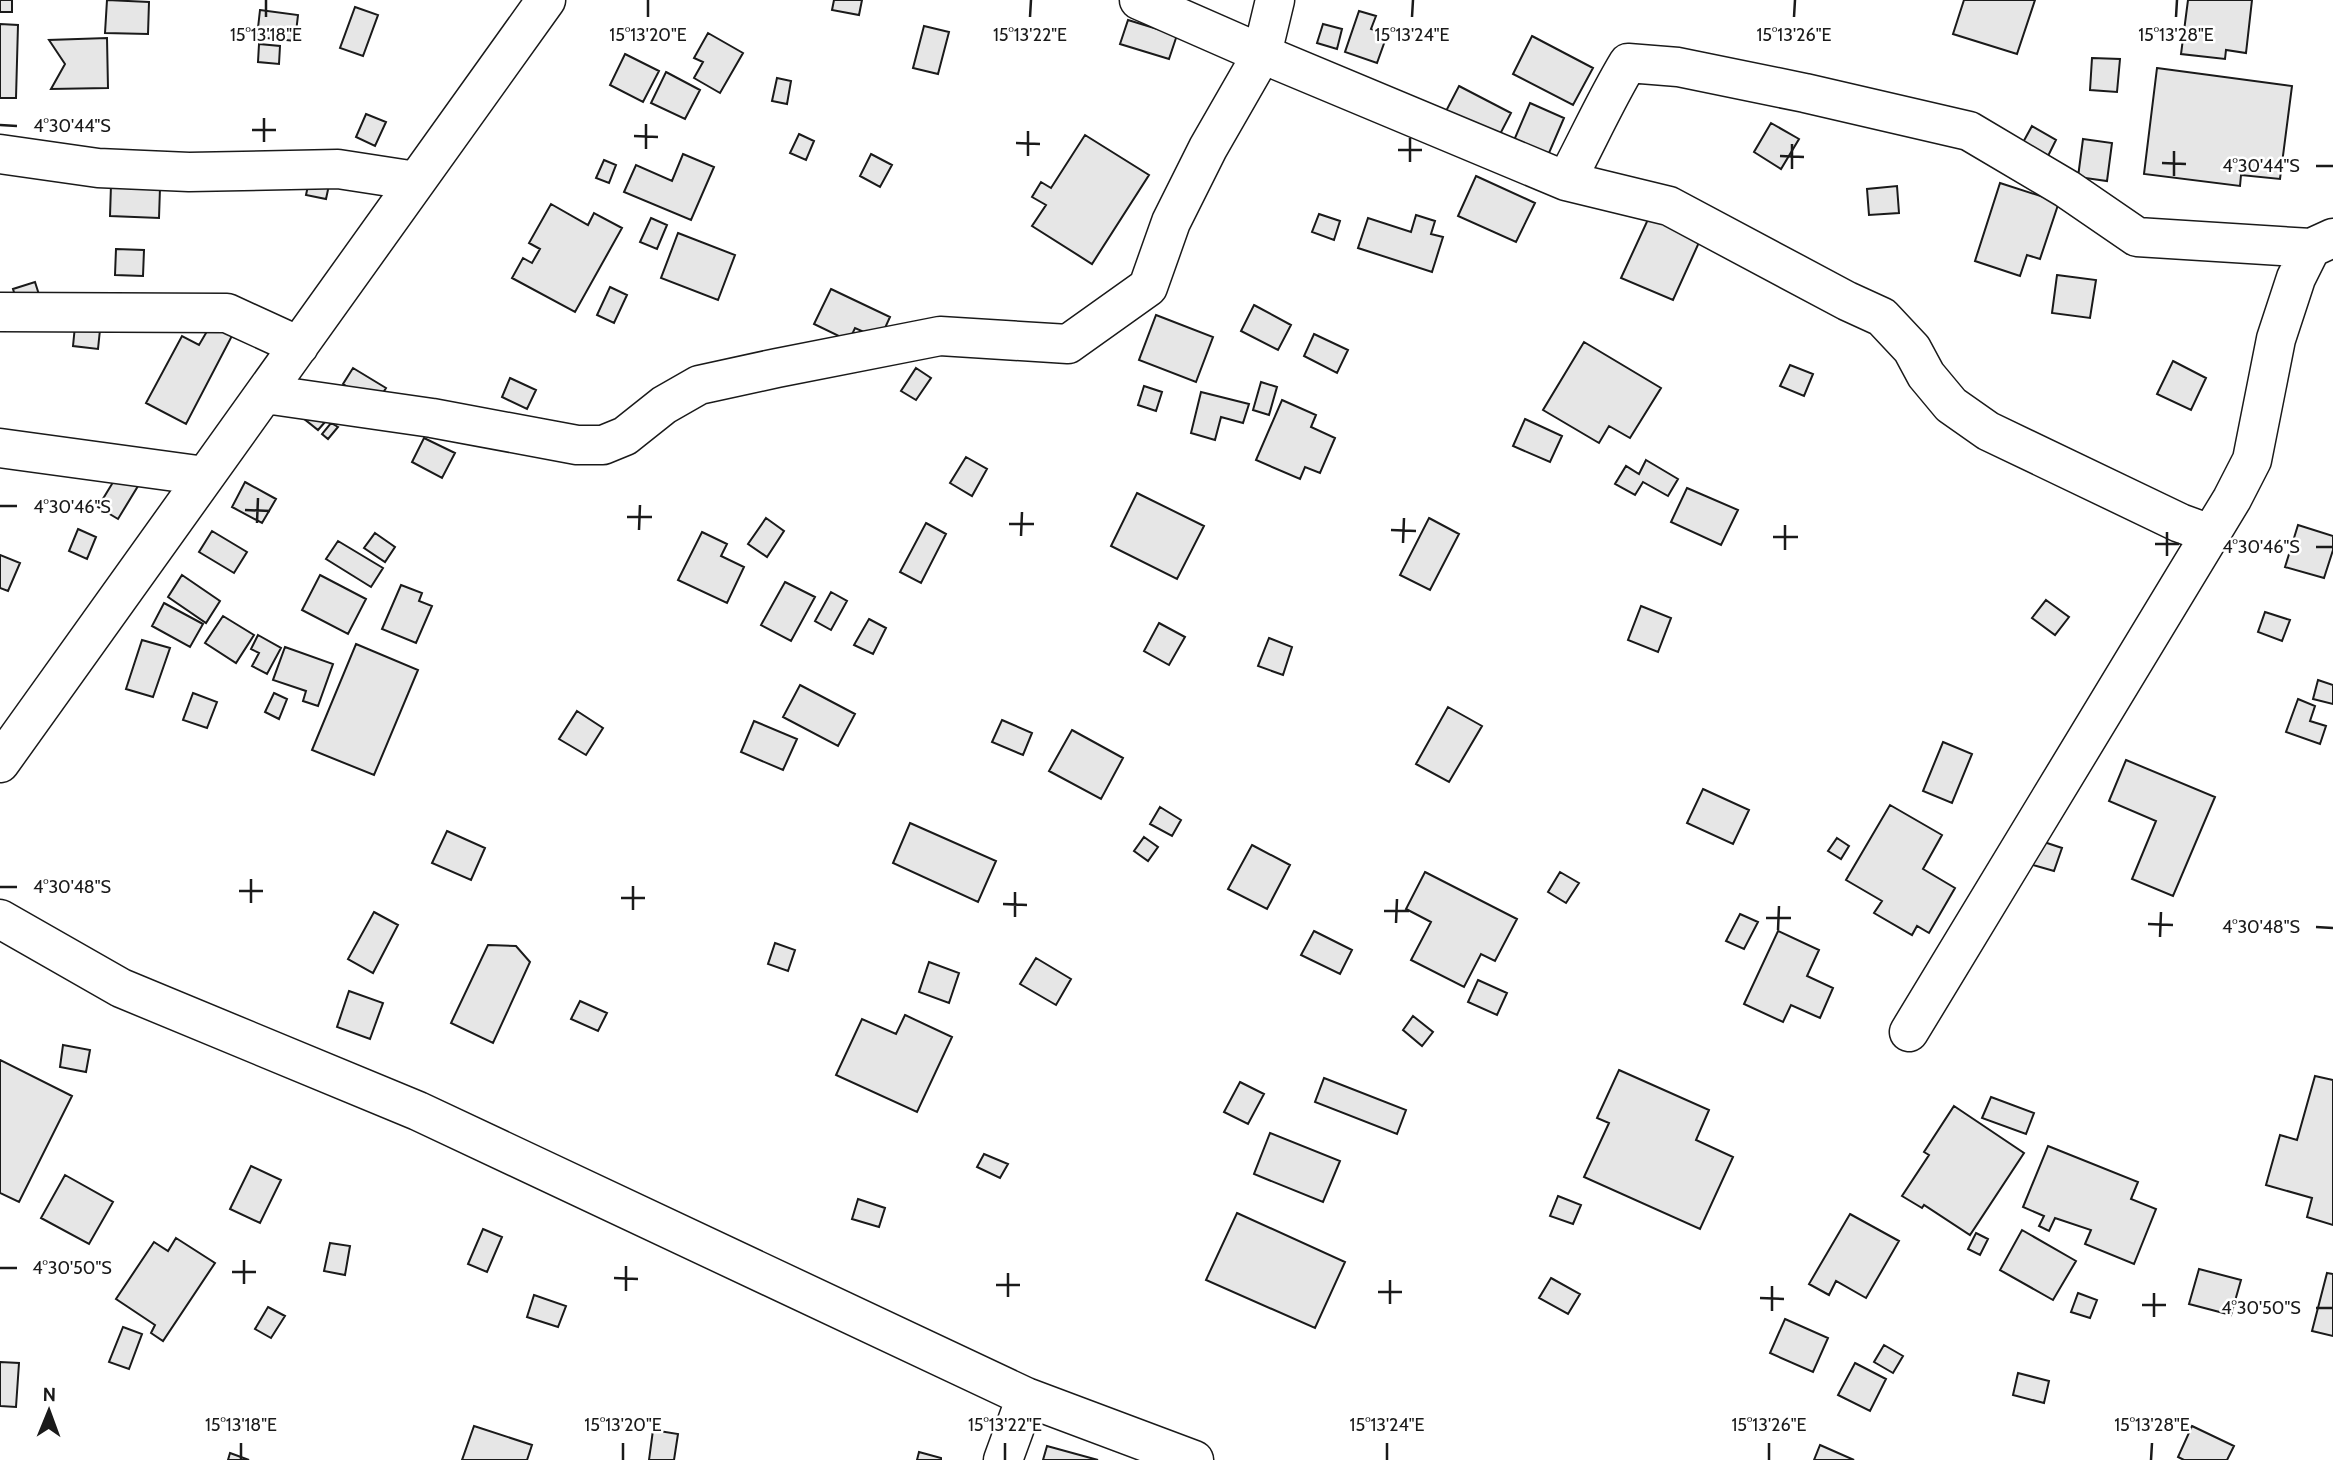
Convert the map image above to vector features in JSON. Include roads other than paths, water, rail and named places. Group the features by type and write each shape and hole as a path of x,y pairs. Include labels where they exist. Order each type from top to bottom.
{"street":[{"path":"0,763 545,0"},
{"path":"1139,0 1566,181 1670,206 1882,317 1912,349 1926,375 1951,405 1988,431 2180,523 2210,534"},
{"path":"265,394 432,418 577,445 603,445 625,436 664,405 699,385 777,368 940,336 1068,344 1148,287 1171,222 1208,148 1262,54 1275,0"},
{"path":"1566,181 1612,88 1628,62 1678,67 1969,131 2067,189 2137,237 2322,243"},
{"path":"0,154 98,168 189,172 338,169 416,181"},
{"path":"1909,1032 2252,460 2276,339 2296,278 2322,243"},
{"path":"0,312 228,313 299,346"},
{"path":"0,448 205,476"},
{"path":"0,919 121,988 418,1111 1026,1396 1194,1460"},
{"path":"1003,1460 1026,1396"}]}
